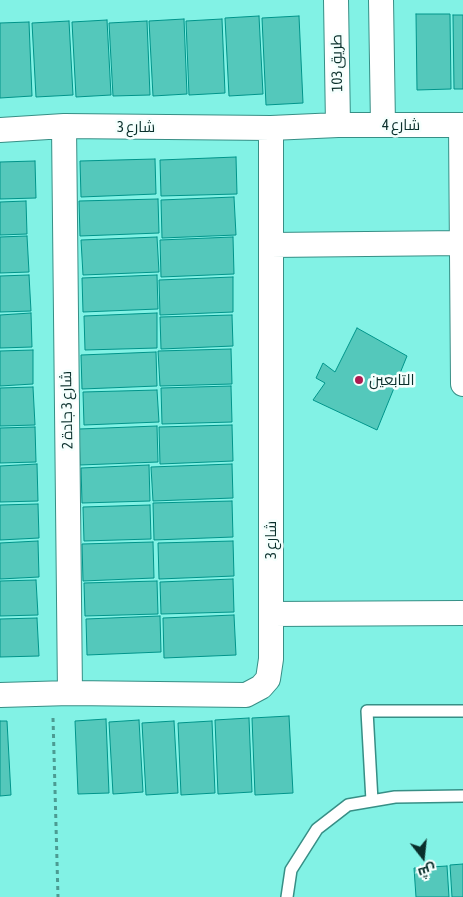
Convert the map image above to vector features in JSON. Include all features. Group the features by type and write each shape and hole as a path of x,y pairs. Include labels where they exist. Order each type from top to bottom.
{"street":[{"name":"طريق 103","path":"336,0 338,125"},
{"path":"381,0 383,124"},
{"name":"شارع 4","path":"338,125 462,125"},
{"name":"شارع 3","path":"0,130 64,126 271,128 338,125"},
{"path":"462,125 463,384"},
{"name":"شارع 3 جادة 2","path":"62,694 64,126"},
{"name":"شارع 3","path":"0,695 246,695 261,688 268,679 271,659 271,128"},
{"path":"271,245 462,243"},
{"path":"271,614 463,613"}],"lane":[{"path":"372,801 367,711 463,711"},
{"path":"287,897 291,870 317,829 348,805 395,797 463,796"}],"path":[{"path":"58,897 62,694"}],"building":[{"path":"416,14 450,14 451,89 417,90"},
{"path":"453,15 463,15 463,89 454,89"},
{"path":"259,16 263,94 229,96 225,18"},
{"path":"299,16 303,103 266,105 262,18"},
{"path":"184,19 187,94 153,96 149,21"},
{"path":"222,19 225,93 189,95 186,21"},
{"path":"107,20 111,95 76,97 72,22"},
{"path":"69,21 73,95 36,97 32,23"},
{"path":"147,21 150,95 113,96 109,23"},
{"path":"29,22 32,96 0,98 0,23"},
{"path":"236,157 237,194 161,196 160,160"},
{"path":"155,159 156,194 81,197 80,161"},
{"path":"35,161 36,198 0,199 0,162"},
{"path":"234,197 236,235 162,238 161,200"},
{"path":"158,199 159,233 80,236 79,201"},
{"path":"26,201 27,234 0,235 0,202"},
{"path":"27,236 29,272 0,273 0,237"},
{"path":"157,237 159,272 83,275 81,240"},
{"path":"233,237 234,274 161,277 160,240"},
{"path":"29,275 31,311 0,312 0,276"},
{"path":"157,275 158,309 83,312 82,278"},
{"path":"233,277 233,312 160,315 159,280"},
{"path":"31,313 32,347 0,348 0,315"},
{"path":"157,313 157,348 85,350 84,316"},
{"path":"232,315 233,346 161,349 160,317"},
{"name":"التابعين","path":"357,328 407,356 377,430 313,400 325,383 316,378 323,363 335,372"},
{"path":"231,349 232,384 160,386 158,351"},
{"path":"33,350 33,384 0,386 0,351"},
{"path":"156,352 157,386 82,389 81,355"},
{"path":"231,386 232,422 162,424 161,388"},
{"path":"33,387 35,425 0,426 0,388"},
{"path":"157,390 159,422 84,425 83,392"},
{"path":"232,425 233,461 160,464 159,427"},
{"path":"157,426 158,462 80,465 79,429"},
{"path":"35,427 36,462 0,463 0,428"},
{"path":"37,464 38,501 0,502 0,466"},
{"path":"232,464 233,498 153,501 151,467"},
{"path":"149,465 150,501 82,503 81,468"},
{"path":"232,501 233,537 154,540 153,503"},
{"path":"38,504 39,538 0,540 0,505"},
{"path":"150,505 151,539 84,541 83,507"},
{"path":"38,541 39,577 0,579 0,543"},
{"path":"233,541 234,576 159,579 158,543"},
{"path":"153,542 154,578 83,581 82,544"},
{"path":"233,579 234,612 161,614 160,582"},
{"path":"36,580 38,615 0,616 0,581"},
{"path":"157,581 158,614 85,616 84,583"},
{"path":"234,615 236,655 164,658 163,618"},
{"path":"160,616 161,652 87,655 86,619"},
{"path":"37,618 39,656 0,657 0,619"},
{"path":"289,716 293,793 255,795 252,718"},
{"path":"249,718 252,792 218,794 215,720"},
{"path":"106,719 109,793 78,794 75,721"},
{"path":"139,720 143,792 113,794 109,722"},
{"path":"0,721 7,721 11,795 0,796"},
{"path":"174,721 178,793 146,795 142,723"},
{"path":"212,721 215,793 181,795 178,723"},
{"path":"463,864 463,897 452,897 450,865"},
{"path":"447,866 449,897 416,897 414,868"}],"place":[{"name":"التابعين","path":"359,380"}]}
